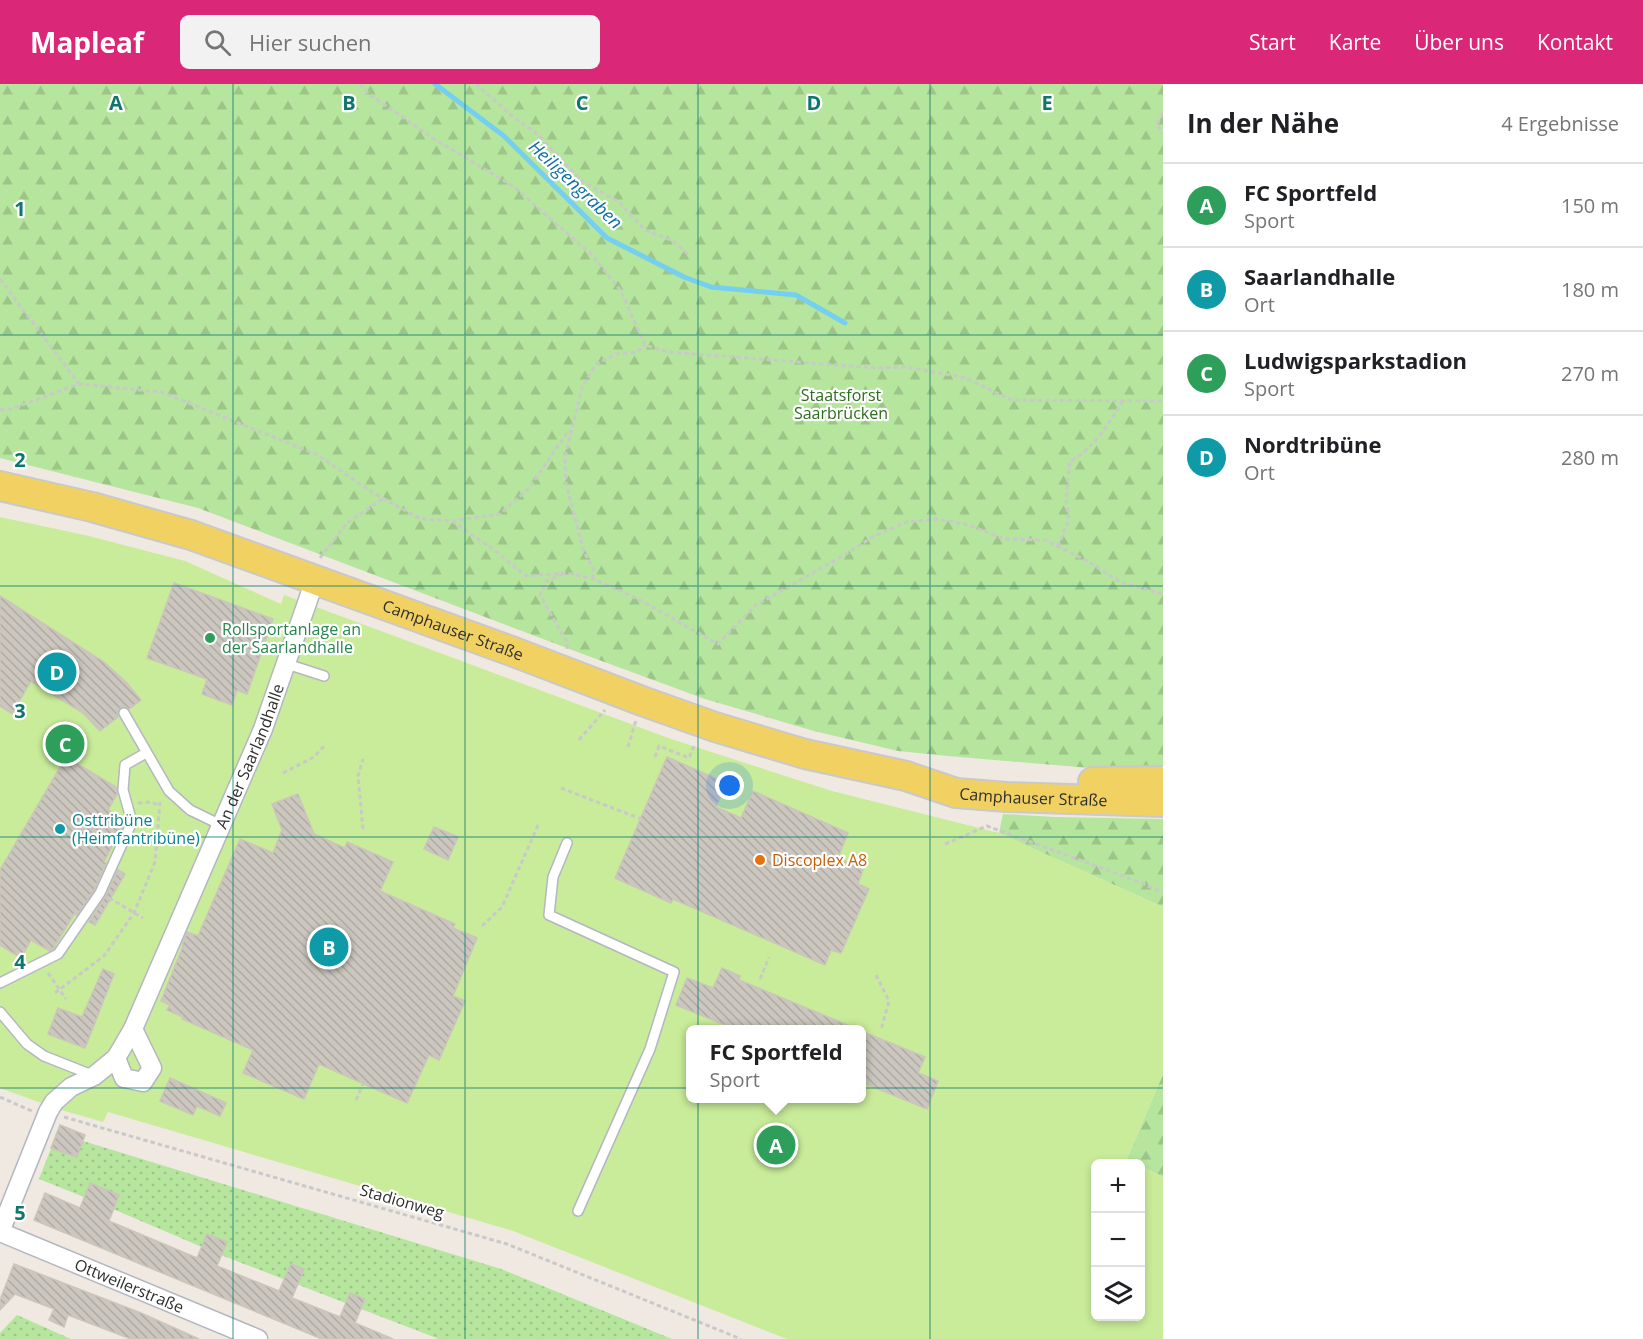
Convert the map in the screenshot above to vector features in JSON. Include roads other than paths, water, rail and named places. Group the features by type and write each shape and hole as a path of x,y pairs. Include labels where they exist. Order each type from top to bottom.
{"main road":[{"name":"Camphauser Straße","path":"0,486 92,507 317,569 631,697 715,727 805,754 906,776 956,793 1163,802"},
{"name":"Camphauser Straße","path":"906,776 955,774 1083,782 1163,781"}],"street":[{"name":"An der Saarlandhalle","path":"0,1232 47,1114 54,1102 71,1087 94,1076 116,1058 133,1029 262,729 287,664 317,569"},
{"path":"116,1058 124,1078 143,1082 152,1068 133,1029"},
{"name":"Ottweilerstraße","path":"0,1232 258,1339"}],"lane":[{"path":"287,664 324,676"},
{"path":"124,713 169,791 190,810 221,825"},
{"path":"0,983 58,954 100,893 132,822 123,790 125,765 146,753"},
{"path":"567,843 553,878 549,915 674,972 650,1049 578,1211"},
{"path":"0,1012 27,1044 44,1056 94,1076"}],"waterway":[{"name":"Heiligengraben","path":"435,84 504,136 607,238 684,277 711,287 796,295 845,323"}],"place":[{"name":"Rollsportanlage an der Saarlandhalle","path":"210,638"},
{"name":"Nordtribüne","path":"57,672"},
{"name":"Ludwigsparkstadion","path":"65,744"},
{"name":"Osttribüne (Heimfantribüne)","path":"60,829"},
{"name":"Discoplex A8","path":"760,860"},
{"name":"Saarlandhalle","path":"329,947"},
{"name":"FC Sportfeld","path":"776,1145"}],"park label":[{"name":"Staatsforst Saarbrücken","path":"841,404"}]}
